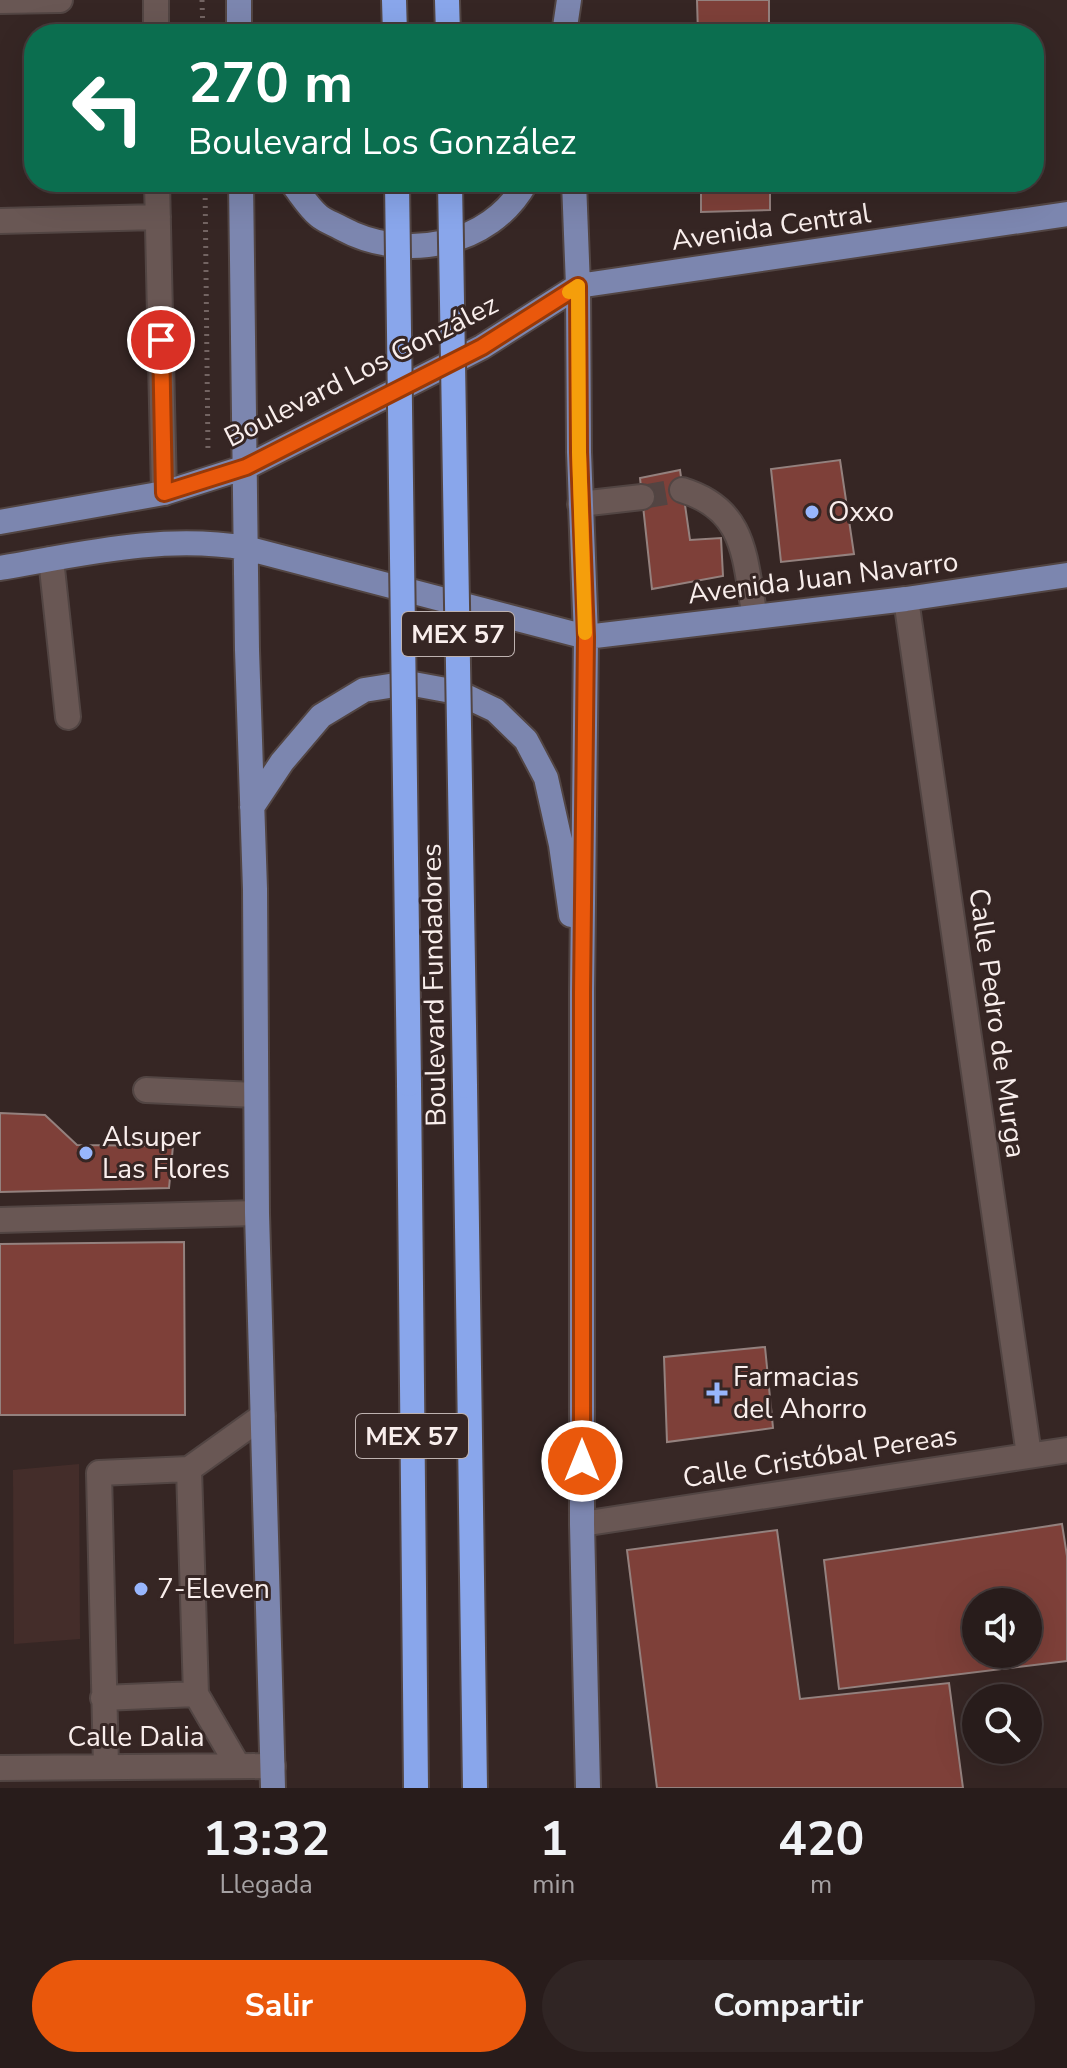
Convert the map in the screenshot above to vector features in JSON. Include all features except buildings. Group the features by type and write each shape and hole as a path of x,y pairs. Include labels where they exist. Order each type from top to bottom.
{"highway":[{"path":"394,0 395,24"},
{"path":"447,0 448,24"},
{"name":"Boulevard Fundadores","path":"397,192 416,1788"},
{"name":"Boulevard Fundadores","path":"450,192 475,1788"}],"main road":[{"path":"566,24 570,0"},
{"path":"570,0 570,24"},
{"path":"239,2 239,24"},
{"path":"239,2 244,24"},
{"path":"241,192 257,1213 273,1777"},
{"path":"299,192 319,216 357,236 401,247 445,244 481,229 520,192"},
{"path":"574,192 580,504 586,637 582,1524 588,1788"},
{"name":"Avenida Central","path":"578,286 1067,214"},
{"name":"Boulevard Los González","path":"0,522 164,493 246,467 482,347 578,286"},
{"path":"0,568 140,544 194,542 246,548 586,637"},
{"name":"Avenida Juan Navarro","path":"586,637 906,599 1067,575"},
{"path":"252,807 282,762 321,716 364,690 408,683 457,692 495,710 526,740 546,778 561,845 582,992"}],"street":[{"path":"0,1 60,0"},
{"path":"156,0 156,24"},
{"path":"157,192 164,493"},
{"path":"0,221 158,217"},
{"path":"682,490 707,500 730,518 741,543 755,617"},
{"path":"580,504 642,497"},
{"path":"51,559 68,717"},
{"name":"Calle Pedro de Murga","path":"906,599 1029,1455"},
{"path":"146,1090 255,1095"},
{"path":"0,1220 257,1213"},
{"path":"106,1766 99,1473 189,1469 263,1416"},
{"name":"Calle Cristóbal Pereas","path":"582,1524 1067,1450"},
{"path":"189,1469 196,1694 238,1766"},
{"path":"103,1698 196,1694"},
{"name":"Calle Dalia","path":"0,1768 238,1766 273,1777"}],"path":[{"path":"202,0 203,24"}],"shaded area":[{"path":"79,1464 80,1639 14,1644 13,1470"}],"tunnel":[{"path":"642,497 682,490"}],"slow traffic":[{"path":"569,292 578,286 585,633"}],"place":[{"name":"Oxxo","path":"812,512"},
{"name":"Alsuper Las Flores","path":"86,1153"},
{"name":"Farmacias del Ahorro","path":"717,1393"},
{"name":"7-Eleven","path":"141,1589"}],"route":[{"path":"161,340 164,493 246,467 482,347 578,286 579,452 586,637 582,1461"}]}
